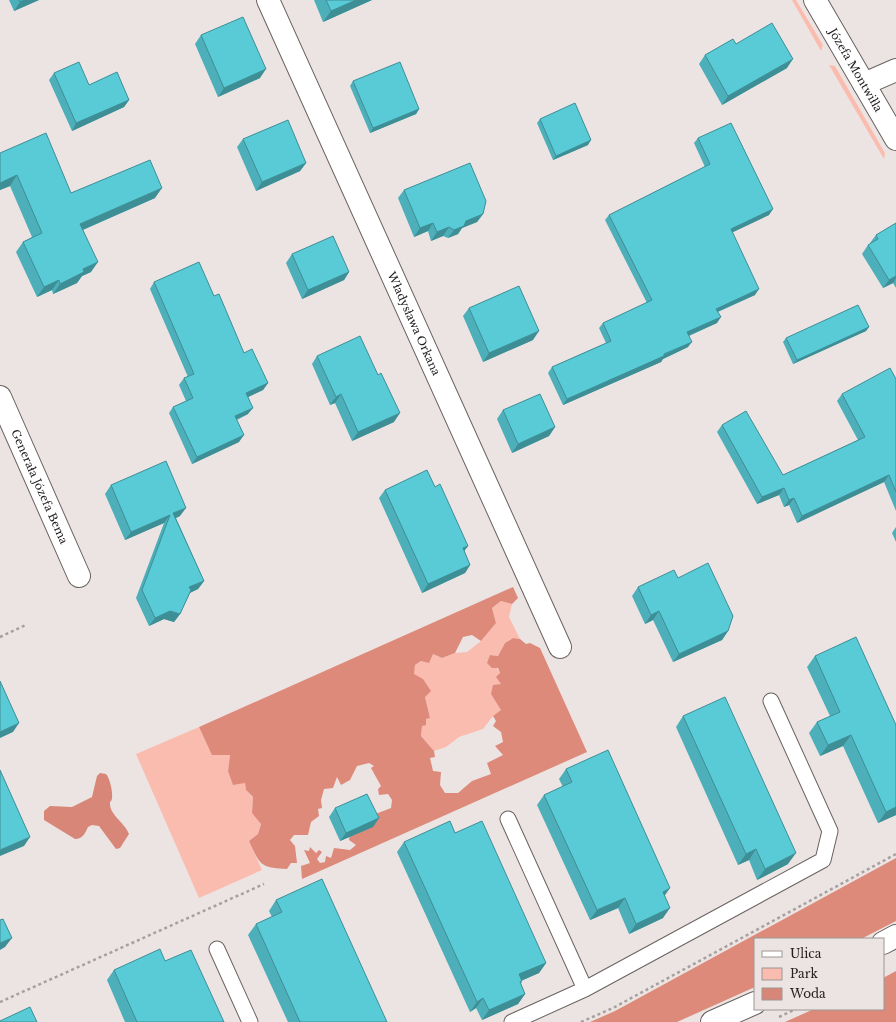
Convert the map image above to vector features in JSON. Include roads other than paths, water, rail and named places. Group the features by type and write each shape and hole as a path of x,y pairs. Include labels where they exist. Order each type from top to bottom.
{"street":[{"name":"Władysława Orkana","path":"268,0 560,647"},
{"name":"Józefa Montwiłła","path":"815,0 896,139"},
{"path":"864,84 896,70"},
{"name":"Generała Józefa Bema","path":"0,397 79,576"},
{"path":"884,942 896,936"},
{"path":"712,1022 754,1003"}],"lane":[{"path":"512,1022 585,989 823,860 830,831 771,701"},
{"path":"508,819 585,989"},
{"path":"217,949 250,1022"}],"water":[{"path":"100,773 106,774 109,779 112,793 110,803 112,812 129,834 120,848 116,849 99,826 92,825 88,827 82,837 75,839 44,820 44,811 50,806 72,807 92,797 97,776"}]}
